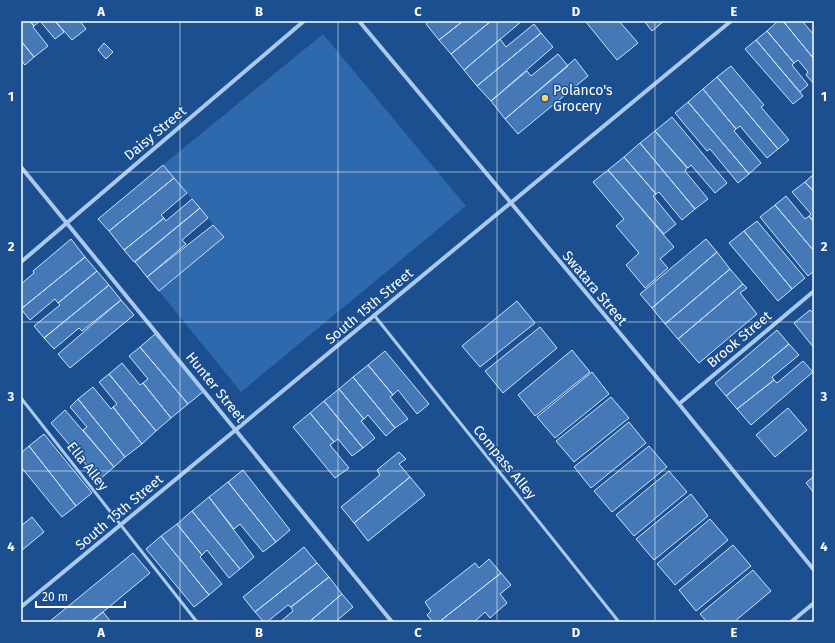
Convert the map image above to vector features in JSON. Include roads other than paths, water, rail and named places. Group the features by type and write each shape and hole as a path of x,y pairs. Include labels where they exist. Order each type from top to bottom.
{"street":[{"name":"Daisy Street","path":"21,262 304,21"},
{"name":"Swatara Street","path":"359,21 510,204 679,404 814,570"},
{"name":"South 15th Street","path":"21,607 731,21"},
{"name":"Hunter Street","path":"21,167 392,622"},
{"name":"Brook Street","path":"679,404 814,291"},
{"path":"791,622 814,603"}],"lane":[{"name":"Compass Alley","path":"374,315 619,622"},
{"name":"Ella Alley","path":"21,398 197,622"}],"place":[{"name":"Polanco's Grocery","path":"545,98"}]}
